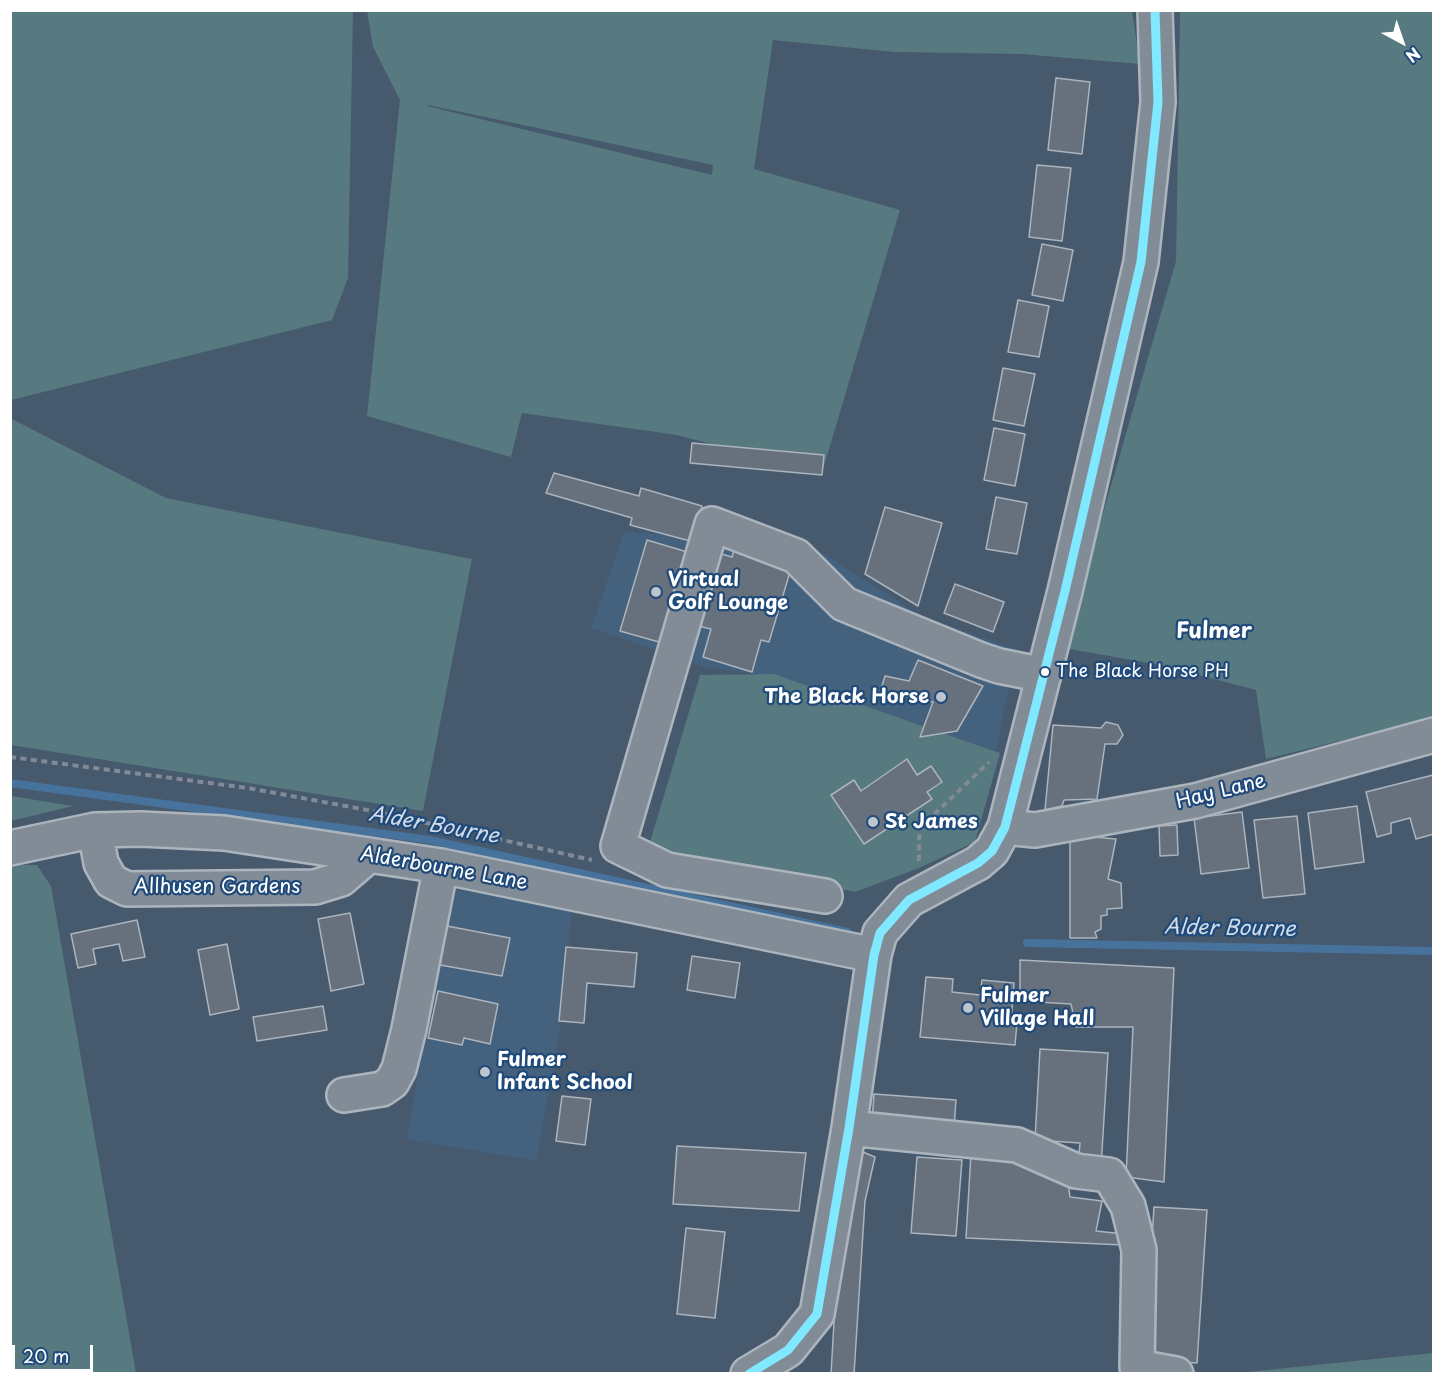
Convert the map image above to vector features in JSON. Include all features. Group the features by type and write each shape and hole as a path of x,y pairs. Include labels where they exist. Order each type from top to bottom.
{"street":[{"path":"748,1374 788,1350 817,1314 849,1128 874,955 880,933 886,923 909,900 978,862 992,851 1005,827 1044,675 1141,262 1158,102 1155,10"},
{"path":"825,896 667,870 618,846 712,524 796,556 844,604 981,660 1044,675"},
{"name":"Hay Lane","path":"1005,827 1035,830 1195,801 1434,735"},
{"name":"Alderbourne Lane","path":"10,848 95,830 141,829 224,833 441,866 874,955"},
{"name":"Allhusen Gardens","path":"95,830 100,863 111,881 127,889 315,887 341,879 369,855"},
{"path":"344,1095 382,1089 392,1082 399,1069 441,866"},
{"path":"849,1128 1017,1145 1076,1171 1109,1175 1128,1206 1139,1250 1137,1367 1176,1374"}],"path":[{"path":"926,891 919,868 918,838 922,826 1000,753 1025,750"},
{"path":"10,757 248,788 378,812 597,861"}],"shaded area":[{"path":"624,531 818,550 922,616 1025,653 1008,692 996,751 785,678 705,667 591,628"},
{"name":"Fulmer Infant School","path":"448,889 572,906 564,1004 537,1161 407,1140"}],"green space":[{"path":"10,11 353,11 348,278 332,320 11,400"},
{"path":"367,11 1132,11 1140,64 1021,54 894,52 773,40 754,169 900,210 822,473 677,435 522,413 511,457 367,416 400,100 373,47","holes":["428,105 713,165 712,175 427,106"]},
{"path":"1180,11 1433,11 1433,718 1266,759 1256,690 1160,665 1064,648 1176,261"},
{"path":"10,418 166,498 472,559 423,811 11,745"},
{"path":"774,674 1000,753 975,842 919,868 855,892 648,849 700,675"},
{"path":"11,796 73,806 11,821"},
{"path":"11,865 37,865 51,886 136,1373 11,1373"},
{"path":"1433,1353 1433,1373 1237,1373"}],"building":[{"path":"1056,78 1090,82 1082,154 1048,150"},
{"path":"1037,165 1071,168 1062,241 1029,237"},
{"path":"1042,244 1073,250 1063,301 1032,295"},
{"path":"1018,300 1049,306 1039,357 1008,352"},
{"path":"1003,368 1035,374 1024,426 993,420"},
{"path":"994,428 1025,434 1015,486 984,480"},
{"path":"692,443 824,455 822,475 690,463"},
{"path":"554,473 639,496 641,488 702,506 694,542 630,525 632,518 546,493"},
{"path":"996,497 1027,503 1017,554 986,549"},
{"path":"885,507 942,523 918,606 865,574"},
{"name":"Virtual Golf Lounge","path":"647,540 694,554 666,644 620,631"},
{"path":"735,545 783,558 780,569 790,572 769,642 761,640 752,672 703,657 711,629 694,625 715,552 732,557"},
{"path":"955,584 1004,602 993,632 944,613"},
{"name":"The Black Horse","path":"918,660 983,686 957,731 920,737 933,702 880,692 885,676 909,681"},
{"path":"1106,722 1118,725 1123,735 1117,744 1105,744 1097,799 1064,800 1062,806 1045,810 1053,725 1101,728"},
{"name":"St James","path":"907,759 917,775 931,766 942,782 927,792 932,799 864,844 831,795 854,780 861,791"},
{"path":"1433,775 1434,834 1416,839 1410,818 1391,823 1391,833 1377,837 1366,792"},
{"path":"1357,806 1364,862 1315,869 1308,813"},
{"path":"1242,812 1249,868 1201,874 1194,818"},
{"path":"1297,816 1305,894 1263,898 1254,820"},
{"path":"1177,825 1178,855 1160,856 1159,826"},
{"path":"1070,835 1116,839 1108,879 1121,883 1122,908 1107,909 1107,915 1101,916 1101,929 1095,932 1097,938 1070,938"},
{"path":"350,913 364,984 331,991 318,919"},
{"path":"137,920 145,957 123,961 119,944 93,949 96,964 78,968 71,934"},
{"path":"447,926 510,938 502,976 440,965"},
{"path":"227,944 239,1009 210,1015 198,950"},
{"path":"566,947 637,953 634,987 587,983 584,1023 559,1021"},
{"path":"692,956 740,963 735,998 687,990"},
{"path":"1020,960 1174,968 1164,1182 1126,1177 1133,1027 1076,1027 1071,1004 1020,1001"},
{"name":"Fulmer Village Hall","path":"926,977 953,979 952,992 980,995 982,980 1014,983 1011,1022 1017,1023 1015,1045 920,1037"},
{"path":"438,991 498,1004 490,1044 464,1038 462,1045 428,1038"},
{"path":"323,1006 327,1030 257,1041 253,1017"},
{"path":"1040,1049 1108,1053 1101,1167 1078,1166 1080,1143 1035,1140"},
{"path":"874,1094 956,1100 954,1128 872,1122"},
{"path":"562,1096 591,1099 585,1145 556,1141"},
{"path":"677,1146 806,1153 799,1211 673,1204"},
{"path":"853,1148 875,1157 865,1201 854,1374 831,1374 839,1236"},
{"path":"971,1153 1009,1155 1067,1175 1070,1197 1102,1201 1096,1231 1124,1234 1124,1245 966,1238"},
{"path":"917,1157 962,1160 956,1236 911,1233"},
{"path":"1154,1207 1207,1210 1197,1363 1144,1360"},
{"path":"686,1228 725,1232 715,1318 677,1314"}],"waterway":[{"name":"Alder Bourne","path":"10,783 430,840 847,932"},
{"name":"Alder Bourne","path":"1027,943 1434,951"}],"transit line":[{"path":"749,1374 788,1350 817,1314 849,1128 874,955 880,933 909,900 978,863 992,851 1005,827 1065,591 1141,262 1158,102 1155,10"}],"place":[{"name":"Virtual Golf Lounge","path":"656,592"},
{"name":"The Black Horse PH","path":"1045,672"},
{"name":"The Black Horse","path":"941,697"},
{"name":"St James","path":"873,822"},
{"name":"Fulmer Village Hall","path":"968,1008"},
{"name":"Fulmer Infant School","path":"485,1072"}],"district":[{"name":"Fulmer","path":"1214,632"}]}
